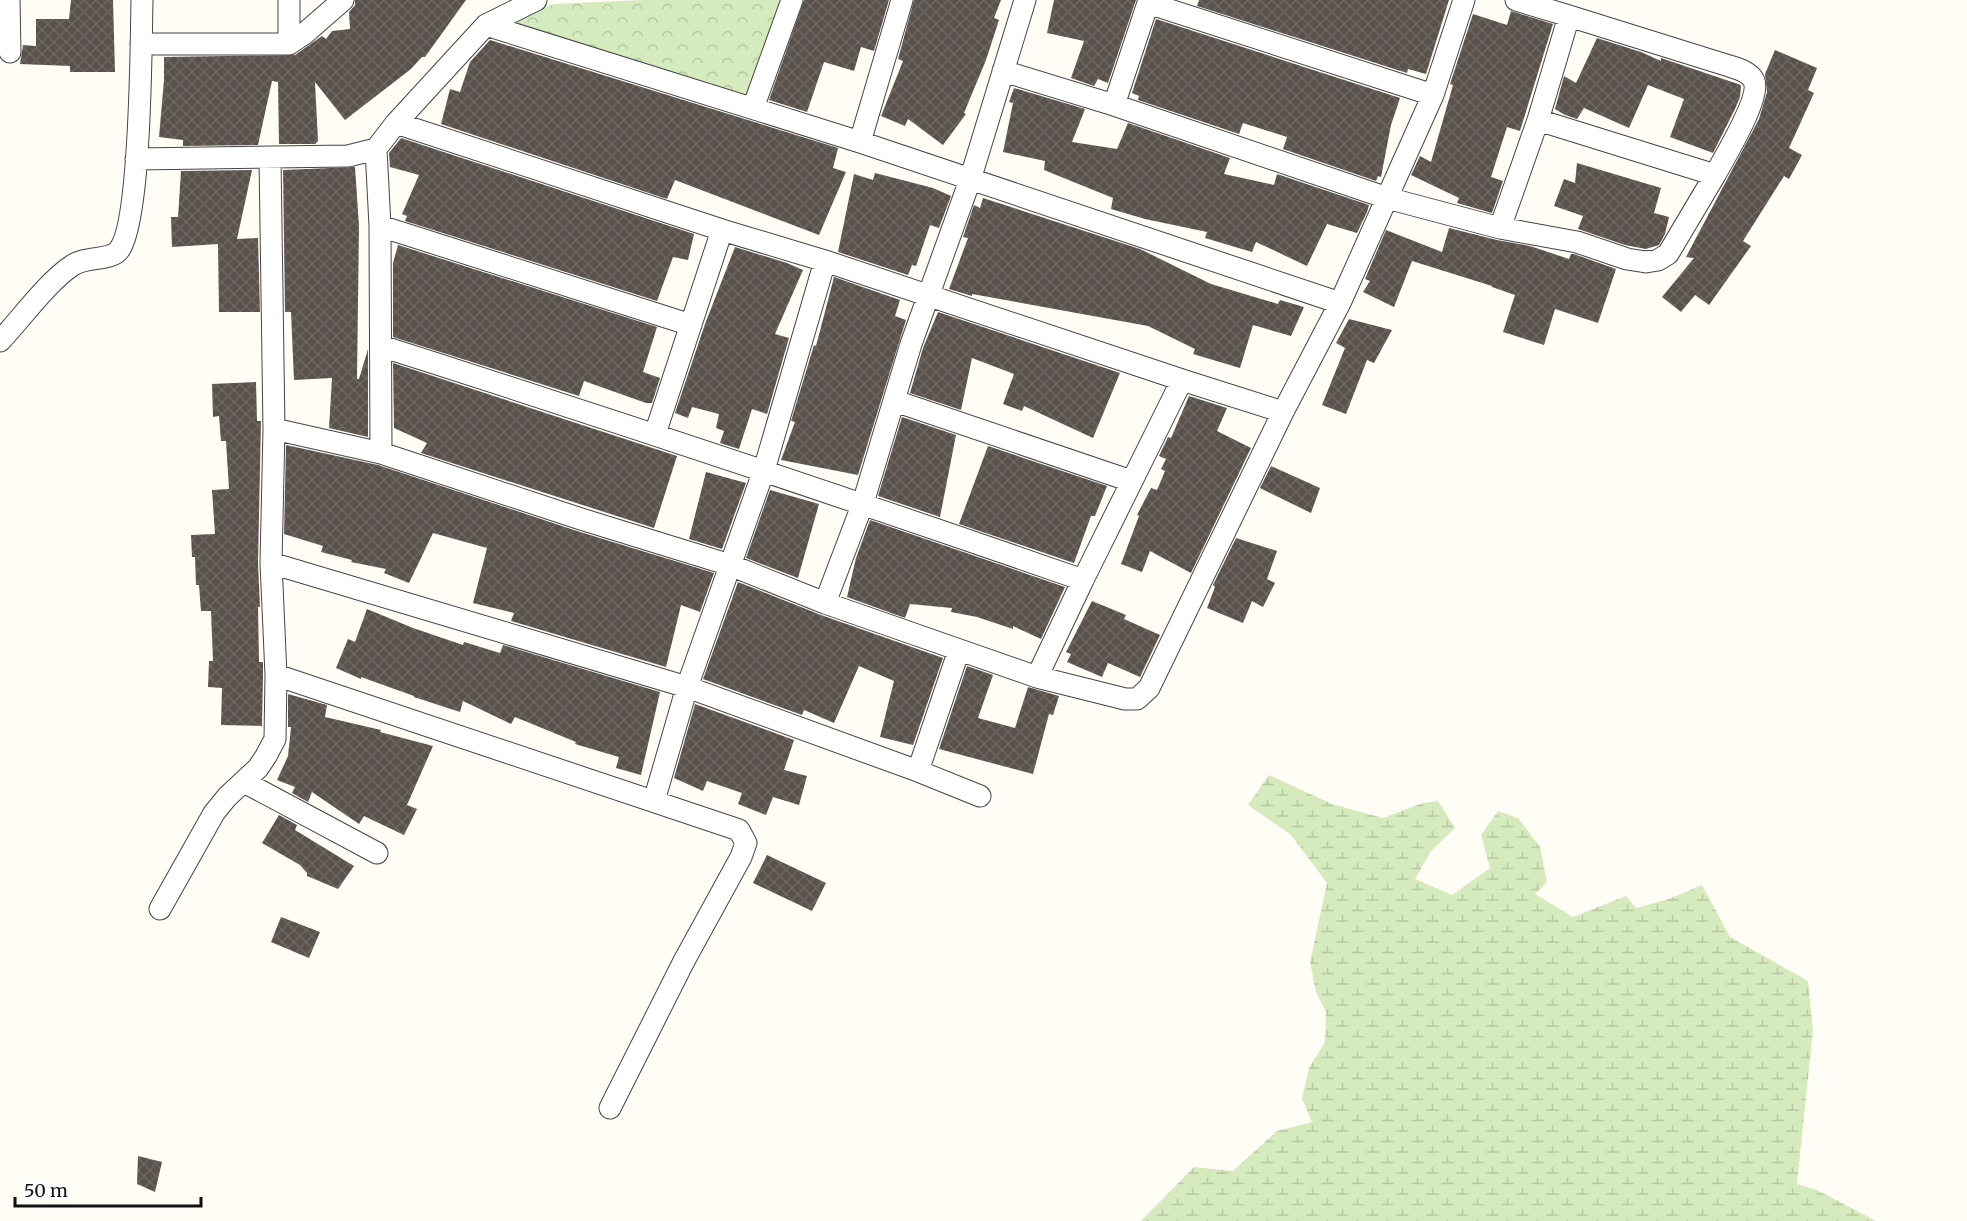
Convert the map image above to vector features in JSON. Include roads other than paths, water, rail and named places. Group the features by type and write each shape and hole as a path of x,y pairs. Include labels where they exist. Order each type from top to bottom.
{"street":[{"path":"9,0 10,52"},
{"path":"0,341 61,274 75,264 89,259 114,256 121,249 130,221 136,159 142,0"},
{"path":"289,0 289,44"},
{"path":"141,44 289,44 343,0"},
{"path":"136,159 348,156 376,149 396,123 486,25 536,0"},
{"path":"753,108 792,0"},
{"path":"860,142 902,0"},
{"path":"825,603 863,503 927,297 970,180 1025,0"},
{"path":"274,429 381,453 570,516 730,565 825,603 1037,677 1125,699 1137,699 1144,694 1283,412 1340,303 1433,95 1464,0"},
{"path":"1003,71 1113,105 1387,198 1500,228 1577,243 1627,259 1646,262 1658,260 1668,254 1676,243 1748,114 1755,91 1754,81 1748,74 1726,64 1516,0"},
{"path":"1113,105 1149,2 1433,95"},
{"path":"1500,228 1538,120 1569,16"},
{"path":"486,25 860,142 1340,303"},
{"path":"1538,120 1715,175"},
{"path":"396,123 722,230 825,261 1182,381 1283,412"},
{"path":"376,149 380,226 381,453"},
{"path":"160,909 214,813 267,756 275,739 270,158"},
{"path":"380,226 691,325"},
{"path":"655,434 722,230"},
{"path":"654,801 687,687 764,470 825,261"},
{"path":"381,346 764,470 1083,580"},
{"path":"1037,677 1131,481 1182,381"},
{"path":"895,402 1131,481"},
{"path":"272,563 687,687 918,771 980,796"},
{"path":"918,771 959,650"},
{"path":"276,675 739,830 746,843 741,857 684,961 610,1108"},
{"path":"244,782 377,852"}]}
